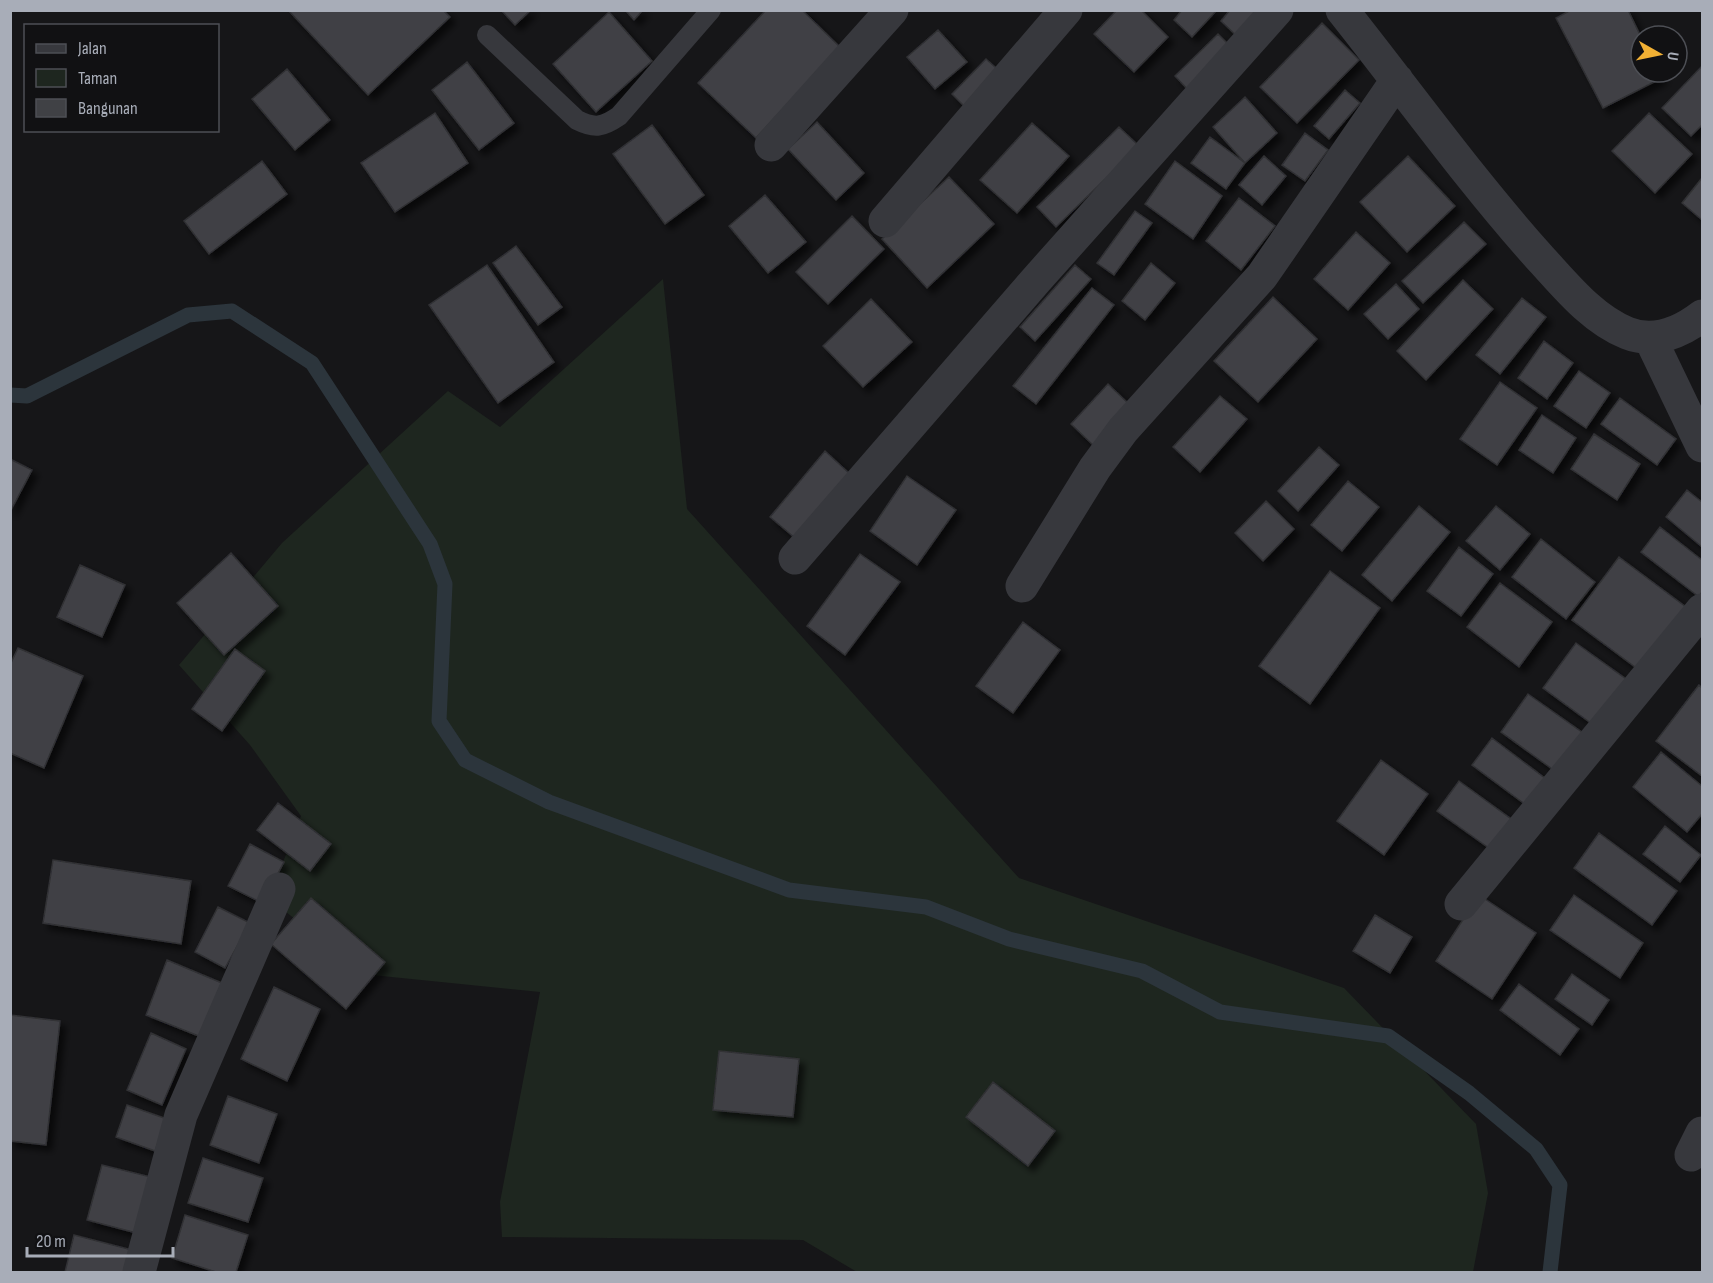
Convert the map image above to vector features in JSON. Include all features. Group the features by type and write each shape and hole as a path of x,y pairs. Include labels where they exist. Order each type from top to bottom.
{"street":[{"path":"771,145 892,10"},
{"path":"885,220 1066,10"},
{"path":"795,558 1037,279 1277,10"},
{"path":"1342,10 1507,220 1575,296 1603,319 1627,333 1650,338 1683,331 1702,316"},
{"path":"1022,586 1109,449 1262,276 1397,80"},
{"path":"1650,338 1702,446"},
{"path":"1461,904 1702,610"},
{"path":"139,1272 181,1115 279,889"}],"lane":[{"path":"487,35 577,120 591,127 605,126 619,116 711,10"}],"green space":[{"path":"663,279 687,509 1019,878 1344,988 1476,1124 1488,1193 1473,1272 857,1272 803,1240 502,1237 500,1202 540,992 362,974 269,898 301,816 250,745 179,665 282,543 448,391 500,427"}],"building":[{"path":"288,10 443,10 450,17 368,95"},
{"path":"501,10 531,10 515,25"},
{"path":"625,10 643,10 634,20"},
{"path":"766,10 802,10 840,47 756,138 698,83"},
{"path":"1117,10 1141,10 1168,37 1134,72 1094,34"},
{"path":"1182,10 1217,10 1192,37 1174,20"},
{"path":"1230,10 1274,10 1243,42 1221,21"},
{"path":"1571,10 1628,10 1635,24 1629,24 1629,84 1650,84 1603,108 1556,18"},
{"path":"609,12 652,61 596,112 553,64"},
{"path":"1322,23 1359,60 1297,123 1260,87"},
{"path":"938,30 967,62 935,89 907,57"},
{"path":"1218,34 1235,51 1191,93 1175,76"},
{"path":"986,59 1003,74 969,111 952,94"},
{"path":"467,62 514,123 479,150 432,90"},
{"path":"1702,66 1702,125 1691,136 1662,108 1685,84 1689,84 1689,80"},
{"path":"287,69 330,120 295,150 252,99"},
{"path":"1345,90 1360,103 1329,139 1314,126"},
{"path":"1245,97 1277,133 1245,163 1213,127"},
{"path":"435,113 468,163 395,212 361,163"},
{"path":"1649,113 1692,154 1655,193 1612,151"},
{"path":"817,122 864,173 836,200 788,149"},
{"path":"1032,123 1069,156 1017,213 980,180"},
{"path":"652,125 704,195 665,224 613,154"},
{"path":"1119,127 1139,146 1056,227 1037,207"},
{"path":"1305,133 1328,150 1305,181 1282,165"},
{"path":"1210,137 1245,163 1226,189 1191,163"},
{"path":"1264,156 1286,176 1262,205 1239,185"},
{"path":"1408,156 1455,206 1407,252 1360,202"},
{"path":"262,161 287,194 209,254 184,221"},
{"path":"1175,161 1222,196 1193,239 1145,204"},
{"path":"949,177 994,224 927,288 882,239"},
{"path":"1702,178 1702,220 1682,203"},
{"path":"765,195 806,242 768,273 729,226"},
{"path":"1239,198 1275,226 1241,270 1206,241"},
{"path":"1135,211 1152,223 1114,275 1097,263"},
{"path":"852,216 884,249 828,304 796,272"},
{"path":"1464,222 1486,244 1423,303 1402,281"},
{"path":"1356,232 1390,263 1348,310 1314,279"},
{"path":"516,246 562,307 538,325 493,263"},
{"path":"1151,263 1175,283 1145,320 1122,301"},
{"path":"487,265 554,362 498,403 429,305"},
{"path":"1075,265 1091,279 1035,341 1020,327"},
{"path":"1463,280 1493,309 1426,380 1397,351"},
{"path":"1396,284 1419,309 1388,339 1364,314"},
{"path":"1092,288 1114,305 1036,404 1013,386"},
{"path":"1273,297 1317,339 1258,402 1214,361"},
{"path":"1522,298 1546,317 1500,374 1476,355"},
{"path":"871,299 912,342 863,387 823,346"},
{"path":"1544,341 1573,363 1547,399 1518,378"},
{"path":"1579,371 1610,393 1586,428 1554,406"},
{"path":"1500,382 1537,408 1497,465 1460,439"},
{"path":"1108,384 1131,406 1094,446 1071,424"},
{"path":"1220,396 1247,419 1200,472 1173,447"},
{"path":"1620,398 1676,439 1657,465 1601,424"},
{"path":"1542,415 1576,438 1553,473 1519,450"},
{"path":"1594,434 1640,464 1617,500 1571,469"},
{"path":"1319,447 1339,465 1298,511 1278,491"},
{"path":"825,451 850,474 795,538 770,517"},
{"path":"10,459 32,470 10,512"},
{"path":"907,476 956,510 917,565 870,531"},
{"path":"1348,481 1379,507 1342,551 1311,525"},
{"path":"1687,490 1702,502 1702,547 1666,517"},
{"path":"1266,501 1294,529 1263,561 1235,533"},
{"path":"1419,506 1450,532 1392,601 1362,575"},
{"path":"1496,506 1530,534 1500,570 1466,541"},
{"path":"1660,527 1702,560 1702,592 1699,597 1641,552"},
{"path":"1541,539 1595,582 1566,619 1512,577"},
{"path":"1459,547 1493,574 1461,616 1427,591"},
{"path":"231,553 278,606 224,655 177,603"},
{"path":"860,554 900,582 845,655 807,626"},
{"path":"1619,557 1690,610 1643,673 1572,620"},
{"path":"80,565 125,585 102,637 57,617"},
{"path":"1330,571 1380,608 1310,704 1259,666"},
{"path":"1500,583 1552,622 1519,667 1467,627"},
{"path":"1023,622 1060,650 1013,713 976,686"},
{"path":"1576,643 1626,679 1592,724 1543,688"},
{"path":"18,648 83,676 44,768 10,753 10,665"},
{"path":"235,649 265,671 222,731 192,709"},
{"path":"1699,685 1702,688 1702,776 1656,741"},
{"path":"1528,694 1586,735 1559,774 1501,732"},
{"path":"1492,738 1550,782 1530,808 1472,765"},
{"path":"1661,752 1702,786 1702,814 1687,832 1633,787"},
{"path":"1381,760 1428,794 1384,855 1337,821"},
{"path":"1459,781 1514,821 1493,851 1437,811"},
{"path":"278,803 331,844 310,871 257,830"},
{"path":"1665,826 1701,855 1680,882 1643,854"},
{"path":"1599,833 1677,891 1652,925 1574,868"},
{"path":"250,844 284,862 262,903 228,886"},
{"path":"53,860 191,881 181,944 43,923"},
{"path":"1479,895 1536,933 1492,999 1436,961"},
{"path":"1574,895 1643,943 1620,978 1550,930"},
{"path":"311,898 385,962 346,1009 271,944"},
{"path":"218,907 250,923 225,968 195,952"},
{"path":"1375,915 1412,937 1390,973 1353,951"},
{"path":"167,960 222,983 201,1037 146,1015"},
{"path":"1572,974 1609,1000 1592,1025 1555,999"},
{"path":"1519,984 1579,1029 1560,1055 1500,1010"},
{"path":"274,987 320,1009 287,1081 241,1059"},
{"path":"10,1015 60,1021 46,1145 10,1141"},
{"path":"151,1033 186,1049 162,1105 127,1090"},
{"path":"719,1051 799,1059 793,1117 713,1110"},
{"path":"993,1082 1055,1131 1028,1166 966,1117"},
{"path":"228,1096 277,1114 259,1163 210,1145"},
{"path":"127,1105 167,1119 155,1151 116,1137"},
{"path":"203,1158 263,1178 248,1222 188,1203"},
{"path":"102,1165 155,1178 140,1234 87,1220"},
{"path":"185,1215 248,1235 236,1272 216,1272 172,1258"},
{"path":"74,1235 140,1252 135,1272 65,1272"}],"waterway":[{"path":"10,395 27,396 188,315 232,311 312,363 430,544 445,584 439,721 465,760 549,802 789,890 926,907 1009,939 1142,971 1220,1012 1388,1036 1469,1093 1536,1149 1560,1185 1550,1272"}]}
